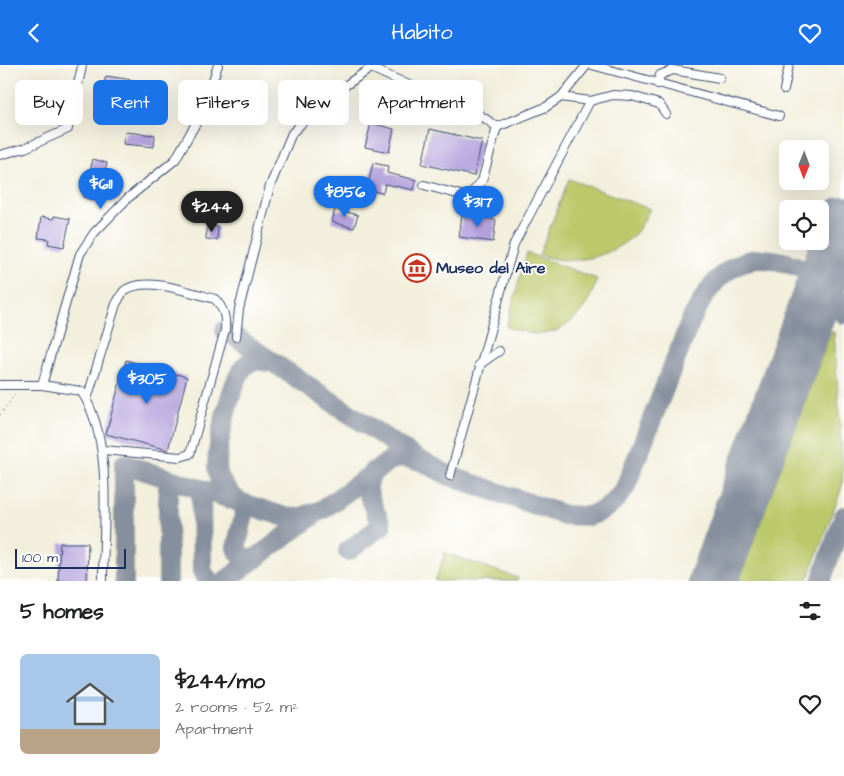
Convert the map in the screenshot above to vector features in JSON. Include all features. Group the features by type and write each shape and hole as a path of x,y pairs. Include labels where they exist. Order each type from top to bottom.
{"street":[{"path":"0,155 25,148 68,129 69,113 82,65"},
{"path":"42,385 80,254 94,233 128,198 175,160 203,111 218,65"},
{"path":"497,127 546,107 561,97 587,65"},
{"path":"592,65 778,116"},
{"path":"784,90 789,65"},
{"path":"236,337 239,309 270,186 292,133 327,98 371,67 447,103 460,104 472,109 497,127"},
{"path":"658,84 660,75 673,70 720,78"},
{"path":"561,97 590,101 613,95 632,96 659,104 666,114"},
{"path":"450,476 479,365 514,244 590,101"},
{"path":"424,185 468,197 482,181 497,127"},
{"path":"86,399 116,304 123,292 135,285 150,284 215,299 221,306 225,313 225,330 190,454 180,457 103,450"},
{"path":"479,365 499,351"},
{"path":"0,385 42,385 81,391 86,399 103,450 103,581"}],"path":[{"path":"0,415 21,385"}],"green space":[{"path":"569,179 650,209 634,235 613,250 601,255 576,260 564,260 539,255"},
{"path":"527,253 597,279 589,300 575,318 556,331 546,334 534,334 506,327"},
{"path":"831,332 834,332 843,473 842,487 807,581 739,581"},
{"path":"445,553 518,578 517,581 435,581"}],"building":[{"path":"106,76 133,80 105,80"},
{"path":"370,125 394,129 389,152 365,147"},
{"path":"430,129 482,141 474,176 422,164"},
{"path":"125,132 155,135 154,147 123,144"},
{"path":"93,159 107,163 97,201 83,197"},
{"path":"373,163 388,166 387,173 416,180 414,190 385,184 383,193 367,190"},
{"path":"335,209 358,215 354,228 332,222"},
{"path":"462,215 496,220 493,242 459,237"},
{"path":"54,216 70,219 64,247 48,244 49,239 38,238 41,217 53,219"},
{"path":"207,226 218,227 217,240 206,239"},
{"path":"126,360 187,377 168,450 106,434"},
{"path":"60,543 88,543 87,581 58,581"}],"taxiway":[{"path":"840,234 844,228"},
{"path":"124,581 124,464 285,517 298,518 322,510 389,461 400,457 421,461 450,476 564,515 589,516 603,510 614,502 625,488 691,320 705,295 724,274 741,263 755,259 770,259 787,263 803,269 830,288 839,301 844,314"},
{"path":"225,330 417,459"},
{"path":"238,501 226,489 218,473 218,450 225,416 235,383 247,364 257,361 273,363"},
{"path":"348,551 381,526 368,492 369,478 373,471"},
{"path":"168,479 168,581"},
{"path":"201,489 202,571 209,581"},
{"path":"246,506 236,548 243,558 255,559"},
{"path":"225,581 314,515"},
{"path":"821,581 844,516"}],"runway":[{"path":"713,581 844,221"}],"place":[{"name":"Museo del Aire","path":"417,268"}]}
